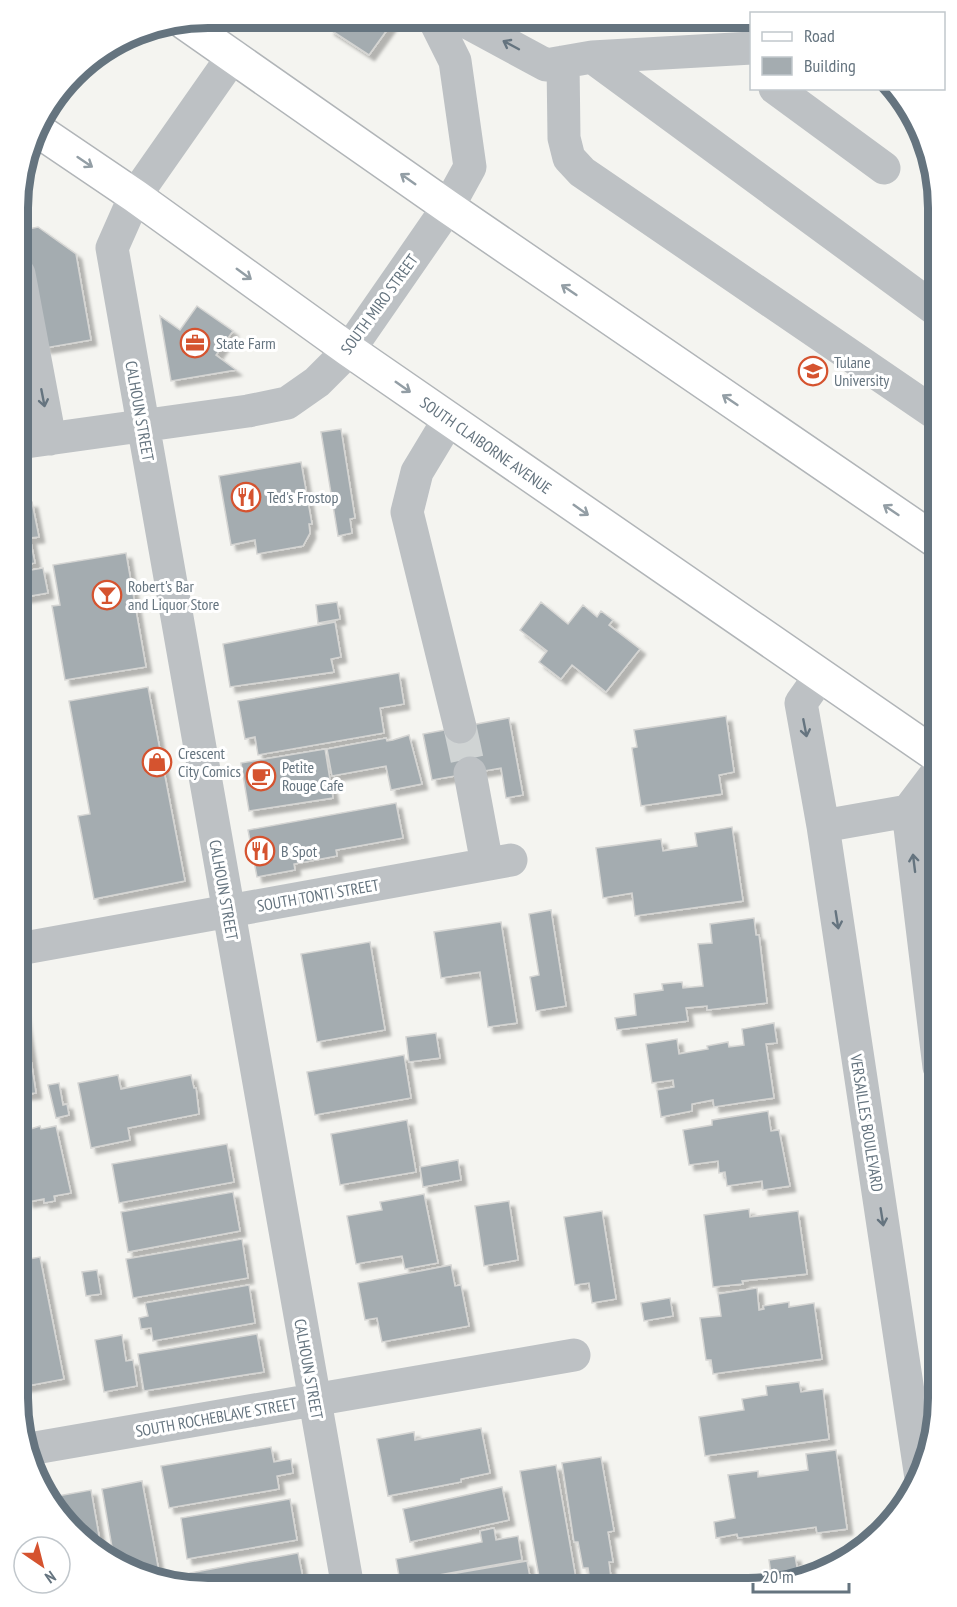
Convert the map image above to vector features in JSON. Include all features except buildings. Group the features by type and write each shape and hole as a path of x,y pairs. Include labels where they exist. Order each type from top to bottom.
{"main road":[{"path":"194,29 448,207 928,535"},
{"name":"SOUTH CLAIBORNE AVENUE","path":"44,135 135,196 349,350 928,750"}],"street":[{"path":"479,28 546,65 706,48 746,54"},
{"name":"SOUTH MIRO STREET","path":"35,441 248,411 286,403 317,382 349,350 448,207 470,167 455,61 439,29"},
{"name":"CALHOUN STREET","path":"233,56 135,196 112,248 346,1578"},
{"path":"577,60 928,304"},
{"path":"577,60 564,138 569,158 582,172 928,408"},
{"path":"778,90 884,168"},
{"path":"28,358 35,441"},
{"path":"449,419 417,472 407,512 459,727"},
{"name":"VERSAILLES BOULEVARD","path":"820,676 801,703 925,1417 924,1439"},
{"name":"SOUTH TONTI STREET","path":"28,947 499,862 470,773"},
{"path":"823,826 908,811 928,785"},
{"path":"908,811 928,976"},
{"name":"SOUTH ROCHEBLAVE STREET","path":"36,1448 574,1355"}],"tunnel":[{"path":"460,727 470,773"}],"place":[{"name":"State Farm","path":"195,343"},
{"name":"Tulane University","path":"813,371"},
{"name":"Ted's Frostop","path":"246,497"},
{"name":"Robert's Bar and Liquor Store","path":"107,595"},
{"name":"Crescent City Comics","path":"157,762"},
{"name":"Petite Rouge Cafe","path":"261,776"},
{"name":"B Spot","path":"260,851"}]}
